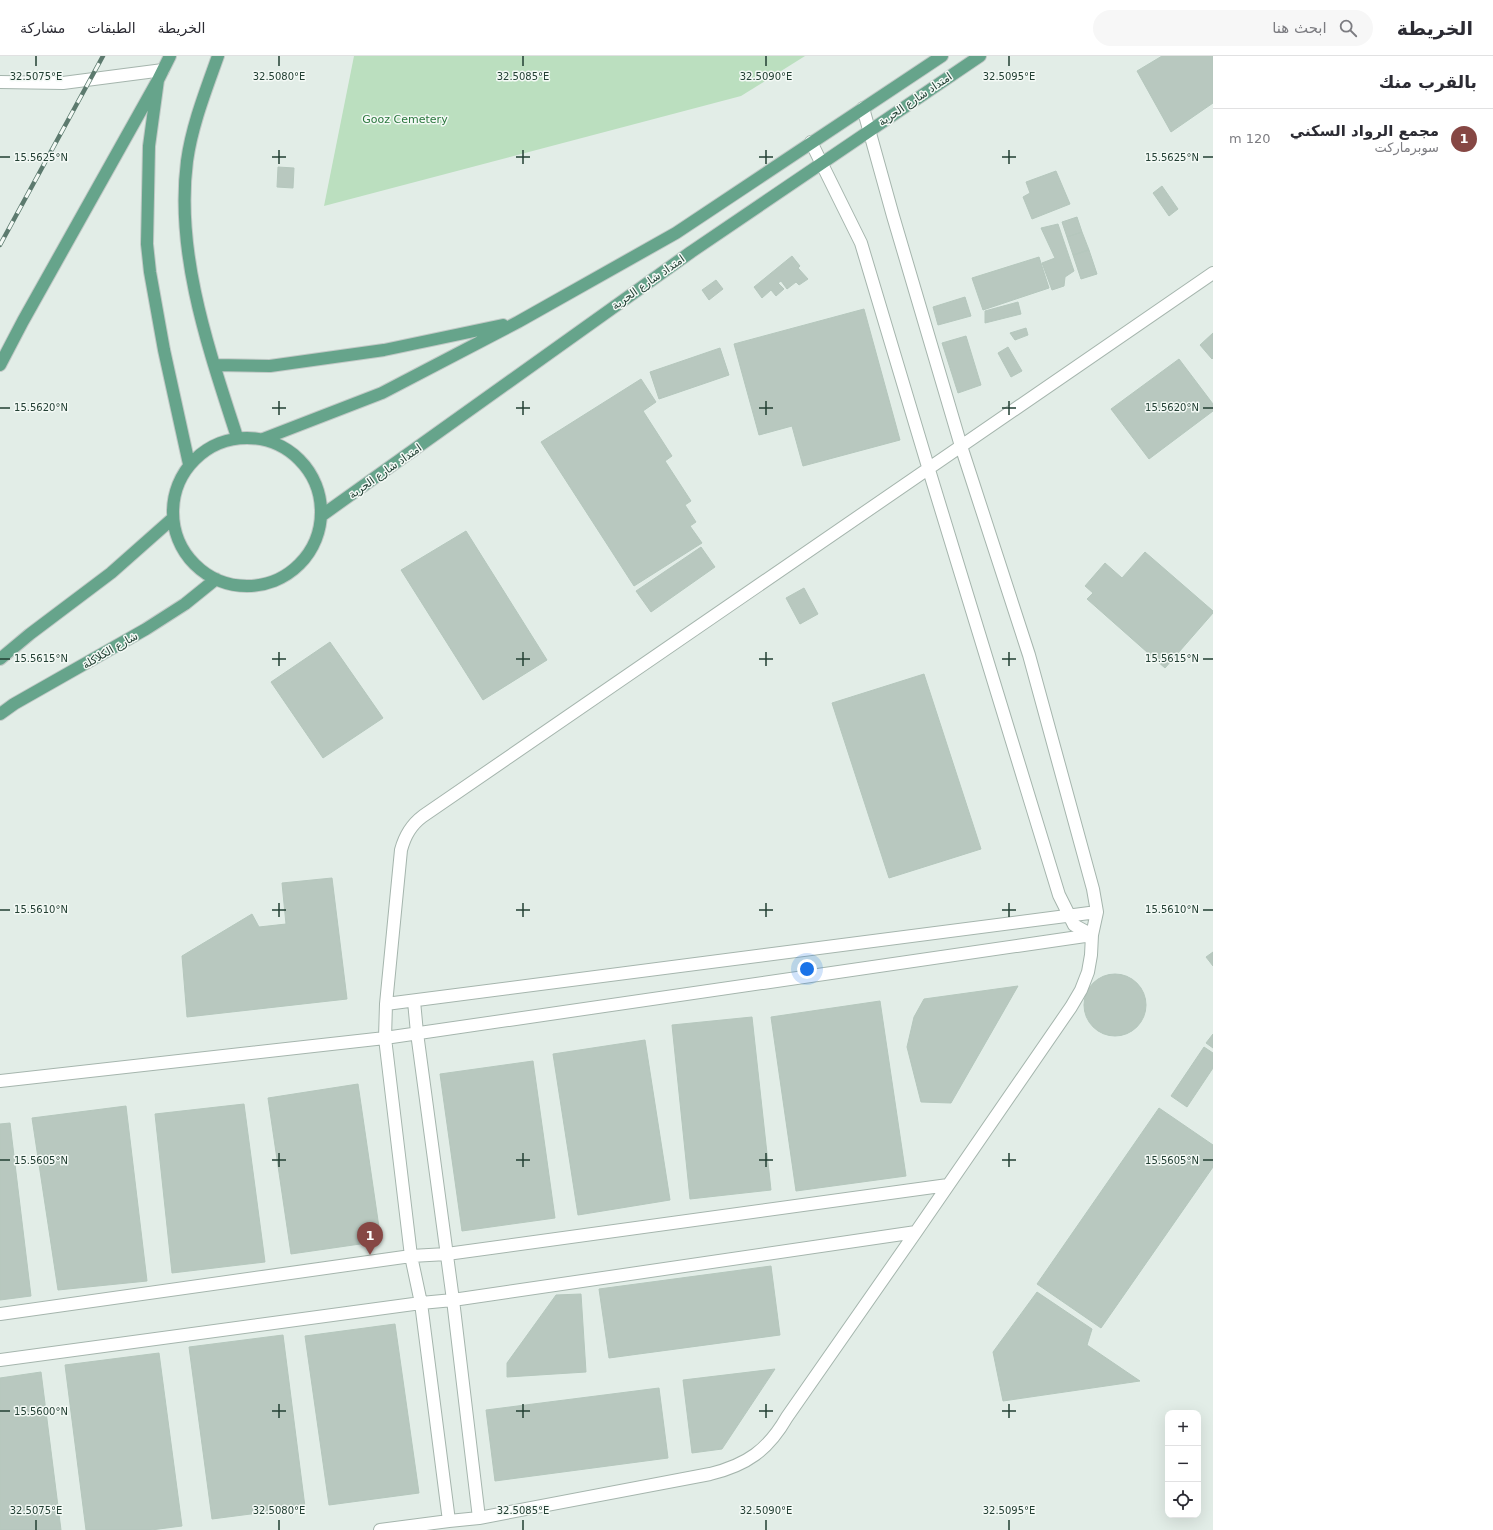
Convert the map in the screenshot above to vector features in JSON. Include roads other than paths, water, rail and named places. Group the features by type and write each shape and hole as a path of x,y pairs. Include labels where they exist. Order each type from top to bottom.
{"main road":[{"path":"0,365 170,56"},
{"path":"218,56 194,128 187,161 184,202 186,238 200,313 237,438"},
{"path":"263,439 382,393 518,322 676,233 942,56"},
{"name":"امتداد شارع الحرية","path":"321,516 505,386 611,308 980,56"},
{"path":"160,75 149,146 147,244 150,272 164,350 190,464"},
{"path":"215,365 270,366 384,350 518,322"},
{"path":"237,438 263,439 283,446 300,459 312,476 320,495 321,516 318,532 312,547 304,560 292,571 278,579 263,584 247,586 231,584 216,579 199,569 186,555 176,538 172,519 172,499 178,480 190,464 203,451 219,442 237,438"},
{"path":"0,659 30,634 111,573 172,519"},
{"name":"شارع الكلاكلة","path":"0,714 14,704 146,629 185,604 216,579"}],"street":[{"path":"0,82 62,83 160,75"},
{"path":"380,1530 449,1520 479,1518 710,1474 730,1469 748,1460 764,1448 777,1434 787,1417 1071,1007 1081,990 1088,972 1092,935 1097,912 1093,889 1029,655 961,446 893,216 863,108"},
{"path":"811,142 862,243 929,470 1059,896 1074,925 1092,935"},
{"path":"449,1520 421,1303 411,1256 385,1038 386,1004 402,850 408,831 415,823 1213,273"},
{"path":"386,1004 1097,912"},
{"path":"0,1081 385,1038 1092,935"},
{"path":"414,1001 453,1300 479,1518"},
{"path":"0,1314 411,1256 447,1254 948,1185"},
{"path":"0,1360 421,1303 453,1300 916,1232"}],"railway":[{"path":"0,245 103,56"}],"place":[{"name":"مجمع الرواد السكني","path":"370,1255"}],"park label":[{"name":"Gooz Cemetery","path":"405,119"}]}
